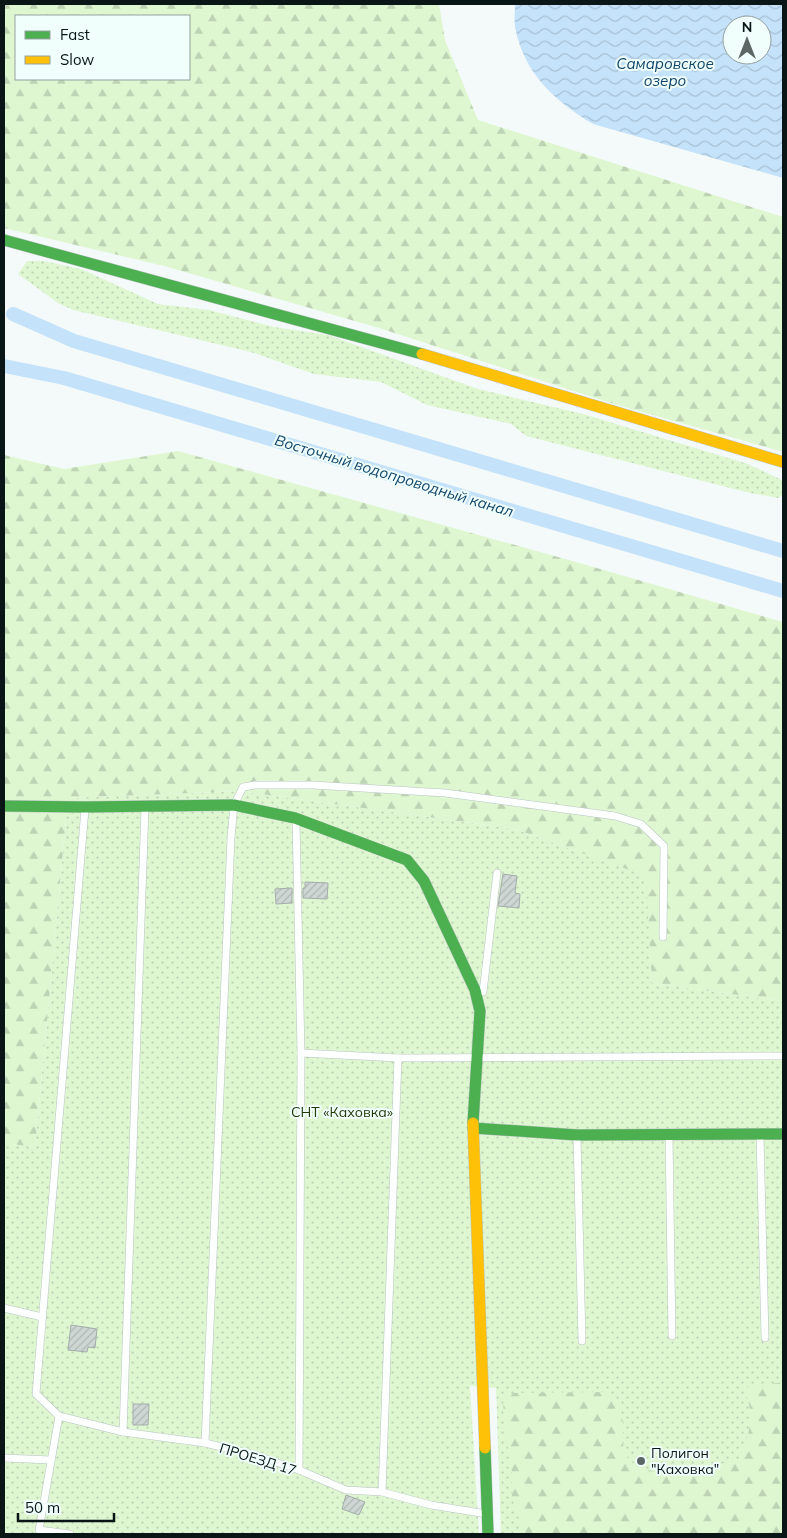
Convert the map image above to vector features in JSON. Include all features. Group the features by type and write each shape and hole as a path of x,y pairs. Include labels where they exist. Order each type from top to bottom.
{"street":[{"path":"4,240 389,344 783,462"},
{"path":"4,806 85,808 234,805 296,818 407,860 424,881 475,990 480,1011 473,1128 488,1534"},
{"path":"473,1128 528,1133 669,1136 783,1134"}],"lane":[{"path":"205,1443 231,838 234,805 243,786 312,785 445,793 615,816 641,824 664,846 663,937"},
{"path":"123,1432 145,807"},
{"path":"4,1308 42,1317 85,808"},
{"path":"296,818 300,1053 299,1470"},
{"path":"480,1011 496,873"},
{"path":"300,1053 398,1058 783,1056"},
{"path":"382,1492 398,1058"},
{"path":"577,1134 582,1340"},
{"path":"760,1135 765,1338"},
{"path":"669,1136 672,1336"},
{"name":"ПРОЕЗД 17","path":"42,1317 36,1394 59,1416 123,1432 205,1443 255,1455 299,1470 346,1490 382,1492 432,1505 487,1514"},
{"path":"59,1416 38,1530 70,1534"},
{"path":"4,1458 51,1460"}],"green space":[{"path":"4,4 439,4 445,40 478,120 783,217 783,452 614,404 379,328 164,266 4,228"},
{"path":"27,261 44,261 81,269 158,304 209,310 274,327 328,335 478,389 583,414 748,464 780,479 783,482 783,495 778,498 746,492 526,436 511,424 427,405 381,382 314,374 251,352 73,310 58,303 18,274"},
{"path":"178,451 783,622 783,1001 652,983 646,876 515,829 240,791 68,798 35,1147 4,1143 4,455 64,469"},
{"name":"СНТ «Каховка»","path":"240,791 515,829 647,876 652,983 783,1001 783,1534 501,1534 496,1388 470,1386 479,1534 4,1534 4,1143 35,1147 68,798"},
{"name":"Полигон \"Каховка\"","path":"783,1382 783,1534 522,1534 521,1524 512,1498 512,1472 504,1424 503,1393 608,1392 618,1403 621,1411 623,1445 626,1455 635,1464 647,1470 662,1472 695,1469 738,1460 746,1442 750,1424 749,1406 743,1388"}],"water":[{"name":"Самаровское озеро","path":"515,4 783,4 783,178 593,124 566,106 543,85 526,59 519,44"}],"building":[{"path":"503,874 517,876 515,893 520,894 519,908 498,906"},
{"path":"305,882 328,883 327,899 303,898"},
{"path":"292,888 292,903 276,904 275,889"},
{"path":"71,1325 97,1329 95,1348 88,1347 87,1352 68,1350"},
{"path":"133,1404 149,1404 148,1425 133,1425"},
{"path":"346,1495 365,1502 359,1515 342,1509"}],"waterway":[{"name":"Восточный водопроводный канал","path":"13,314 74,341 783,551"},
{"name":"Восточный водопроводный канал","path":"4,366 64,378 783,591"}],"traffic: fast":[{"path":"4,240 422,354"},
{"path":"4,806 234,805 295,818 407,860 424,881 475,990 480,1011 473,1123"},
{"path":"473,1128 577,1135 783,1134"},
{"path":"485,1448 488,1534"}],"traffic: slow":[{"path":"422,354 783,462"},
{"path":"473,1123 485,1448"}],"place":[{"name":"Полигон \"Каховка\"","path":"641,1461"}]}
